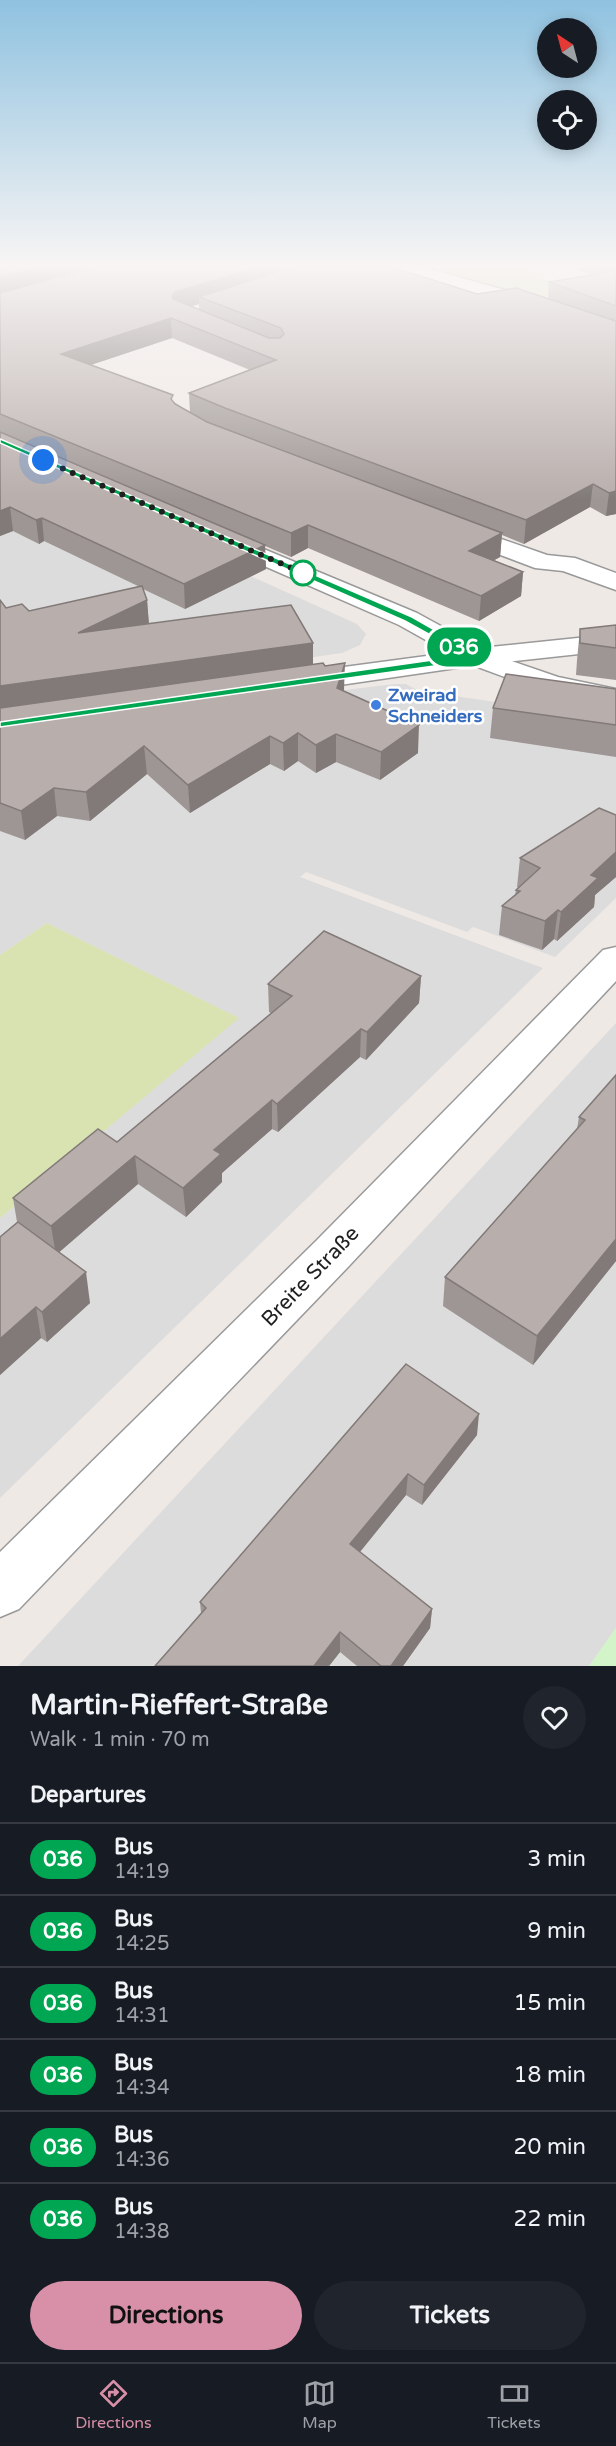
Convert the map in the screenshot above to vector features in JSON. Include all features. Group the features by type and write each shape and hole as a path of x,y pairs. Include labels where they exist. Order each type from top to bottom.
{"street":[{"path":"435,521 543,563 566,563 616,582"},
{"path":"204,530 408,619 477,657 550,684 616,698"},
{"path":"268,687 477,657 616,642"},
{"name":"Breite Straße","path":"0,1590 332,1254 616,958"}],"shaded area":[{"path":"0,463 357,624 366,634 360,645 342,653 61,694 0,707"},
{"path":"406,684 419,691 616,719 616,898 555,957 473,927 467,932 306,872 300,877 543,968 0,1498 0,1218 238,1018 47,923 0,955 0,738 189,708"},
{"path":"616,1023 616,1628 589,1666 18,1666"}],"green space":[{"path":"47,923 239,1018 0,1218 0,955"},
{"path":"616,1628 616,1666 589,1666"}],"building":[{"path":"0,345 89,345 61,354 173,395 171,399 175,404 207,422 502,533 469,551 523,572 481,596 308,525 291,533 0,414"},
{"path":"238,345 616,345 616,491 609,493 593,484 526,520 189,393 276,360"},
{"path":"0,432 265,545 184,584 42,518 36,520 10,507 0,511"},
{"path":"142,586 147,600 78,633 291,605 313,643 0,686 0,600 6,608 22,604 29,611"},
{"path":"616,625 616,648 580,643 580,629"},
{"path":"323,663 325,666 345,663 337,688 419,725 381,752 336,734 316,745 298,733 283,743 270,736 188,785 144,746 86,792 54,788 21,811 0,803 0,708"},
{"path":"506,674 616,689 616,725 493,708"},
{"path":"599,808 616,815 616,852 591,875 598,878 561,912 558,910 545,921 502,906 520,891 516,890 540,868 520,858"},
{"path":"324,931 421,976 367,1032 361,1029 277,1104 272,1100 214,1150 221,1154 183,1188 135,1156 51,1226 13,1198 98,1129 117,1142 292,996 268,984"},
{"path":"616,1075 616,1239 537,1336 445,1277 585,1120 579,1117"},
{"path":"18,1222 86,1272 42,1312 36,1307 0,1339 0,1237"},
{"path":"406,1364 479,1414 424,1485 408,1474 350,1544 432,1609 391,1666 381,1666 340,1632 314,1666 155,1666 206,1608 200,1602"}],"bus line":[{"name":"036","path":"0,442 408,619 477,657 0,725"}],"place":[{"name":"Zweirad Schneiders","path":"376,705"}],"route":[{"path":"43,460 303,573"}]}
